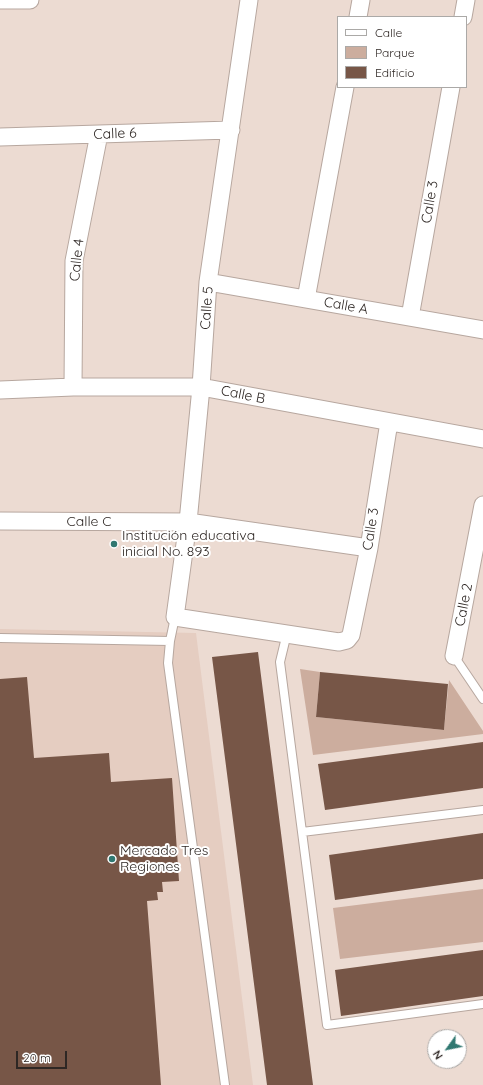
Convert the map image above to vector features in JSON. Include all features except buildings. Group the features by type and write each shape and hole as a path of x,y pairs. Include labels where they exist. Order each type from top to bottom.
{"street":[{"path":"0,0 30,0"},
{"name":"Calle 5","path":"175,616 188,522 201,387 208,282 249,0"},
{"path":"358,16 361,0"},
{"path":"463,16 466,0"},
{"path":"306,299 345,88"},
{"name":"Calle 3","path":"410,317 451,88"},
{"name":"Calle 6","path":"0,137 231,130"},
{"name":"Calle 4","path":"73,387 74,261 99,134"},
{"name":"Calle A","path":"208,282 483,330"},
{"name":"Calle B","path":"0,390 73,387 201,387 483,440"},
{"name":"Calle 3","path":"287,633 339,642 346,640 351,635 368,548 389,422"},
{"name":"Calle 2","path":"454,656 477,567 483,506"},
{"name":"Calle C","path":"0,521 188,522 368,548"},
{"path":"175,616 287,633"}],"lane":[{"path":"175,616 170,641 168,663 171,694 225,1085"},
{"path":"287,633 280,662 327,1025 483,1004"},
{"path":"0,638 170,641"},
{"path":"454,656 483,699"},
{"path":"302,832 483,810"}],"shaded area":[{"name":"Mercado Tres Regiones","path":"0,629 196,633 253,1085 0,1085"}],"green space":[{"path":"300,669 320,672 316,717 444,730 449,680 483,731 483,734 313,755"},
{"path":"483,889 483,942 340,959 333,908"}],"place":[{"name":"Institución educativa inicial No. 893","path":"114,544"},
{"name":"Mercado Tres Regiones","path":"112,859"}]}
